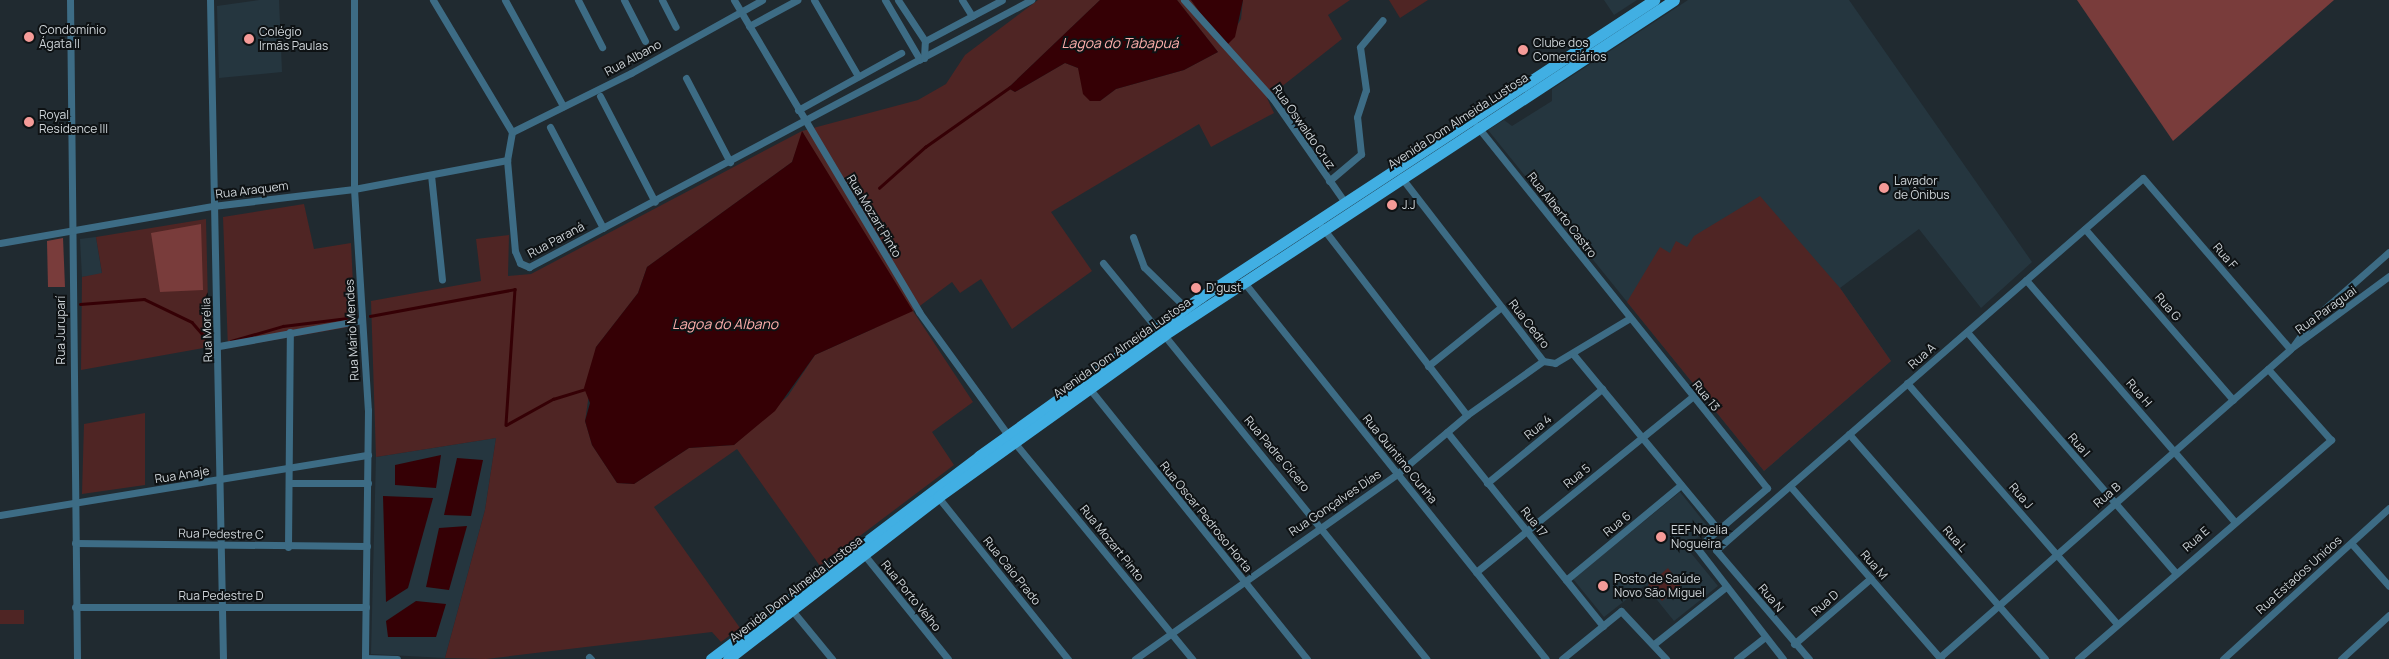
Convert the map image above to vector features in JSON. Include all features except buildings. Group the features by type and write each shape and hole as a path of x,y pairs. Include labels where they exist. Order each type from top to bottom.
{"main road":[{"name":"Avenida Dom Almeida Lustosa","path":"1011,438 1089,388 1160,332 1186,308 1322,227 1397,171 1654,0"},
{"name":"Avenida Dom Almeida Lustosa","path":"711,659 1011,438 1240,277 1344,201 1477,126 1674,0"},
{"name":"Avenida Dom Almeida Lustosa","path":"728,659 791,609 860,550 938,497 983,459"}],"street":[{"name":"Rua Juruparí","path":"70,0 77,659"},
{"name":"Rua Morélia","path":"210,0 213,206 223,480 223,659"},
{"name":"Rua Mário Mendes","path":"354,0 354,189 368,455 365,659"},
{"path":"433,0 512,132"},
{"path":"505,0 562,106"},
{"path":"578,0 602,47"},
{"path":"624,0 646,41"},
{"path":"662,0 676,27"},
{"name":"Rua Mozart Pinto","path":"734,0 804,122 919,312 1011,438 1192,659"},
{"name":"Rua Albano","path":"512,132 762,0"},
{"path":"749,26 797,0"},
{"path":"814,0 858,76"},
{"path":"885,0 922,59"},
{"path":"898,0 925,41 922,59"},
{"path":"962,0 972,16"},
{"path":"925,41 1002,0"},
{"name":"Rua Paraná","path":"512,132 506,160 520,263 529,267 655,202 1031,0"},
{"name":"Rua Oswaldo Cruz","path":"1184,0 1273,99 1344,201"},
{"path":"1329,181 1361,154 1357,118 1366,90 1360,47 1383,20"},
{"path":"798,110 901,53"},
{"path":"686,78 730,162"},
{"path":"600,96 655,202"},
{"name":"Rua Alberto Castro","path":"1477,126 1630,318"},
{"path":"550,127 603,228"},
{"name":"Rua Araquem","path":"0,243 213,206 354,189 506,160"},
{"name":"Rua Cedro","path":"1397,171 1543,361 1555,363 1573,354 1630,318"},
{"path":"431,175 442,279"},
{"name":"Rua A","path":"1716,550 2143,178"},
{"name":"Rua F","path":"2143,178 2290,349"},
{"path":"1322,227 1466,415"},
{"name":"Rua G","path":"2085,229 2233,400"},
{"path":"1133,237 1144,267 1186,308"},
{"name":"Rua Paraguai","path":"2290,349 2313,319 2389,252"},
{"name":"Rua Padre Cícero","path":"1102,263 1321,525 1426,659"},
{"name":"Rua Paraguai","path":"2290,349 2389,276"},
{"name":"Rua Quintino Cunha","path":"1240,277 1546,659"},
{"name":"Rua H","path":"2026,280 2234,521"},
{"path":"1428,366 1502,307"},
{"name":"Rua 13","path":"1630,318 1767,488 1718,529"},
{"path":"218,346 362,320"},
{"path":"288,547 290,332"},
{"name":"Rua I","path":"1967,332 2175,572"},
{"name":"Rua B","path":"1940,658 2290,349"},
{"path":"1573,354 1718,529 1700,542 1698,553 1783,659"},
{"name":"Rua Gonçalves Días","path":"1135,659 1172,634 1243,580 1397,474 1466,415 1543,361"},
{"name":"Rua E","path":"2078,659 2175,572 2331,440 2268,370"},
{"name":"Rua J","path":"1907,383 2117,624"},
{"name":"Rua Oscar Pedroso Horta","path":"1089,388 1307,659"},
{"name":"Rua 4","path":"1487,483 1602,390"},
{"name":"Rua 5","path":"1476,572 1692,397"},
{"name":"Rua 17","path":"1447,432 1603,626"},
{"name":"Rua L","path":"1849,434 2045,659"},
{"name":"Rua Anaje","path":"0,515 368,455"},
{"path":"289,483 368,483"},
{"name":"Rua 6","path":"1566,580 1681,485"},
{"name":"Rua M","path":"1790,486 1940,658"},
{"name":"Rua Caio Prado","path":"938,497 1068,659"},
{"name":"Rua Estados Unidos","path":"2223,659 2389,508"},
{"name":"Rua Pedestre C","path":"75,543 223,544 288,547 367,546"},
{"path":"2350,543 2389,586"},
{"name":"Rua Porto Velho","path":"860,550 948,659"},
{"name":"Rua N","path":"1716,550 1794,644 1809,659"},
{"name":"Rua D","path":"1794,644 1871,578"},
{"path":"1654,644 1726,587"},
{"name":"Rua Pedestre D","path":"75,607 366,607"},
{"path":"791,609 832,659"},
{"path":"1562,659 1621,611 1654,644 1666,659"},
{"path":"2340,659 2389,615"},
{"path":"1736,659 1765,637"},
{"path":"365,659 397,659"}],"shaded area":[{"name":"Colégio Irmãs Paulas","path":"259,0 279,0 282,72 219,78 217,6"},
{"path":"1038,0 1100,0 1008,88 1015,92 1065,63 1078,68 1090,101 1100,101 1116,89 1184,70 1218,52 1177,0 1191,0 1225,46 1241,19 1243,0 1350,0 1328,15 1342,39 1267,98 1274,113 1211,147 1199,124 1051,212 1092,271 1012,329 981,279 960,293 952,282 913,311 973,402 932,432 954,465 820,566 737,449 654,507 740,628 721,642 712,632 486,659 445,658 485,510 496,438 376,457 371,301 481,281 476,239 509,235 508,276 531,274 802,131 918,100 946,84 965,55","holes":["803,132 875,328 815,355 788,396 734,445 689,448 634,484 617,483 592,445 585,421 596,347 638,293 647,267 792,162"]},
{"path":"1389,0 1428,0 1400,18"},
{"path":"1604,0 1637,0 1614,15"},
{"path":"1688,0 1849,0 2032,262 1981,308 1919,229 1840,288 1891,361 1764,471 1488,130 1504,120 1512,126 1552,101 1552,89"},
{"path":"2077,0 2334,0 2173,141"},
{"path":"1760,196 1840,288 1891,361 1764,471 1627,302 1660,247 1670,253 1676,241 1687,247 1694,236"},
{"path":"304,204 314,249 351,243 355,326 228,348 223,217"},
{"path":"206,219 209,347 81,370 82,277 102,273 96,237"},
{"path":"201,224 203,290 160,292 151,233"},
{"path":"96,237 102,274 82,277 80,239"},
{"path":"63,238 65,287 48,287 47,241"},
{"path":"145,413 145,485 82,494 84,424"},
{"path":"496,438 485,510 445,658 371,654 376,457"},
{"path":"1680,492 1709,528 1686,547 1718,586 1674,621 1645,585 1604,617 1573,579"},
{"path":"1668,568 1681,585 1662,601 1648,585"},
{"path":"0,610 24,610 24,624 0,624"}],"water":[{"name":"Lagoa do Tabapuá","path":"1100,0 1177,0 1218,52 1184,70 1116,89 1100,101 1090,101 1083,94 1078,68 1065,63 1015,92 1008,88"},
{"name":"Lagoa do Tabapuá","path":"1191,0 1243,0 1235,37 1225,47"},
{"name":"Lagoa do Albano","path":"802,131 913,311 815,355 775,411 734,445 689,448 634,484 617,483 592,445 585,421 590,403 584,388 596,347 638,293 647,267 792,162"},
{"path":"441,455 436,488 395,485 395,465"},
{"path":"457,458 483,460 471,516 444,515"},
{"path":"383,496 433,498 408,588 386,602"},
{"path":"467,526 449,590 426,587 439,528"},
{"path":"416,601 446,604 436,637 388,637 386,621"}],"waterway":[{"path":"879,188 925,147 1010,87"},
{"path":"370,316 515,289 506,425 553,399 586,389"},
{"path":"80,304 144,299 192,322 210,343"},
{"path":"231,341 283,326 355,317"}],"place":[{"name":"Condomínio Ágata II","path":"29,37"},
{"name":"Colégio Irmãs Paulas","path":"249,39"},
{"name":"Clube dos Comerciários","path":"1523,50"},
{"name":"Royal Residence III","path":"29,122"},
{"name":"Lavador de Ônibus","path":"1884,188"},
{"name":"J.J","path":"1392,205"},
{"name":"D'gust","path":"1196,288"},
{"name":"EEF Noelia Nogueira","path":"1661,537"},
{"name":"Posto de Saúde Novo São Miguel","path":"1603,586"}]}
